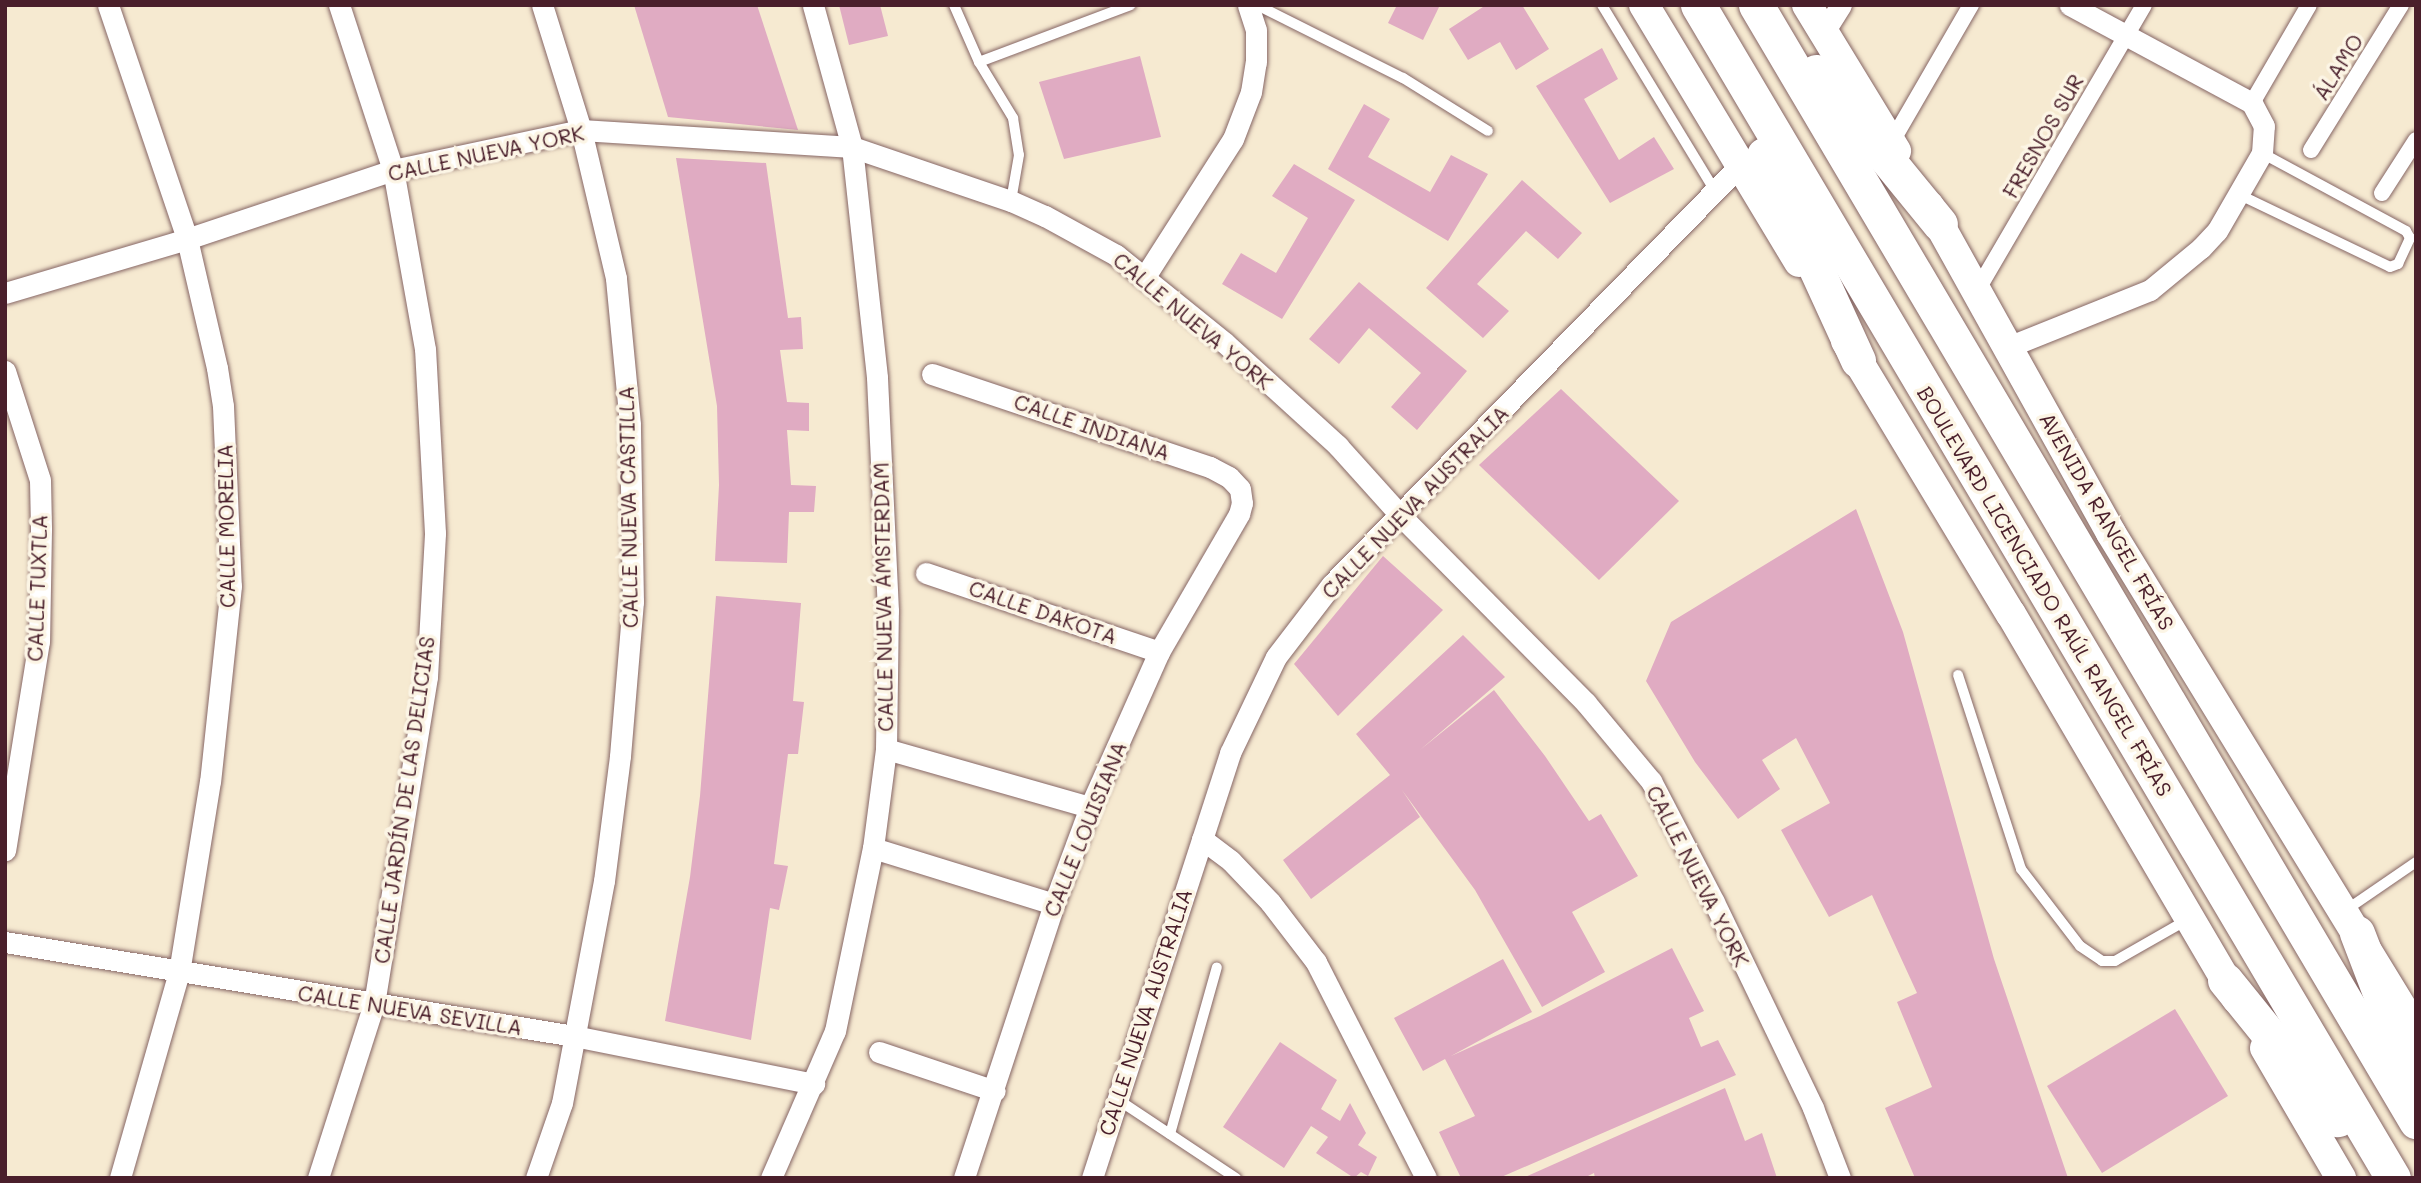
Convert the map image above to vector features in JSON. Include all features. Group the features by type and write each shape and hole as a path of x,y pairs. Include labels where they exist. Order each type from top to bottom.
{"main road":[{"path":"1644,5 1858,360 2341,1178"},
{"path":"1696,5 1858,360"},
{"name":"BOULEVARD LICENCIADO RAÚL RANGEL FRÍAS","path":"1696,5 2393,1178"},
{"path":"1756,5 2416,1121"},
{"path":"1762,5 1940,224"},
{"name":"AVENIDA RANGEL FRÍAS","path":"1807,5 1978,289 2111,533 2416,1031"},
{"path":"2350,922 2416,1087"},
{"path":"2225,980 2384,1178"}],"street":[{"name":"CALLE MORELIA","path":"108,5 187,239 223,405 231,586 210,781 179,972 120,1178"},
{"name":"CALLE JARDÍN DE LAS DELICIAS","path":"318,1178 374,1004 427,677 435,533 425,349 393,170 339,5"},
{"name":"CALLE NUEVA CASTILLA","path":"536,1178 562,1103 607,856 620,756 633,602 630,424 616,278 581,130 542,5"},
{"name":"CALLE NUEVA ÁMSTERDAM","path":"771,1178 835,1031 873,848 886,749 888,611 877,377 852,147 813,5"},
{"path":"1144,278 1233,139 1251,92 1256,62 1256,30 1248,5"},
{"path":"1824,32 1841,5"},
{"path":"1891,143 1971,5"},
{"path":"2008,347 2150,290 2201,248 2217,231 2241,195 2262,153 2264,126 2252,103 2070,5"},
{"name":"FRESNOS SUR","path":"1978,289 2144,5"},
{"path":"2252,103 2309,5"},
{"name":"ÁLAMO","path":"2311,150 2401,5"},
{"name":"CALLE NUEVA YORK","path":"5,293 187,239 393,170 581,130 852,147 1011,201 1116,256 1225,343 1338,446 1401,516 1586,703 1651,781 1714,902 1807,1096 1840,1178"},
{"path":"2382,193 2416,140"},
{"name":"CALLE NUEVA AUSTRALIA","path":"1096,1176 1117,1099 1230,753 1276,657 1332,584 1740,165"},
{"name":"CALLE TUXTLA","path":"5,371 40,480 41,529 39,641 5,850"},
{"name":"CALLE INDIANA","path":"932,373 1210,467 1229,477 1240,489 1242,496"},
{"name":"CALLE LOUISIANA","path":"964,1178 995,1091 1054,904 1090,807 1159,652 1239,514 1242,496"},
{"name":"CALLE DAKOTA","path":"926,573 1159,652"},
{"path":"886,749 1090,807"},
{"path":"1202,839 1231,861 1316,962 1426,1178"},
{"path":"873,848 1054,904"},
{"name":"CALLE NUEVA SEVILLA","path":"5,942 574,1036 814,1084"},
{"path":"879,1052 995,1091"}],"lane":[{"path":"954,5 979,62 1013,118 1019,155 1011,201"},
{"path":"979,62 1132,5"},
{"path":"1257,5 1403,78 1488,131"},
{"path":"1602,5 1715,191"},
{"path":"2241,195 2390,267 2398,264 2410,238 2406,231 2262,153"},
{"path":"1958,675 2021,869 2080,947 2102,961 2115,961 2190,919"},
{"path":"2350,922 2416,862"},
{"path":"1170,1134 1217,967"},
{"path":"1117,1099 1236,1178"}],"building":[{"path":"634,5 757,5 798,130 668,117"},
{"path":"839,5 880,5 888,36 849,45"},
{"path":"1397,5 1440,5 1423,40 1388,23"},
{"path":"1486,5 1522,5 1549,49 1516,70 1500,42 1468,60 1449,29"},
{"path":"1602,48 1618,79 1584,99 1619,160 1654,137 1674,169 1610,203 1536,86"},
{"path":"1140,56 1161,137 1064,159 1039,82"},
{"path":"1364,104 1390,119 1368,157 1430,192 1451,155 1488,174 1448,241 1328,169"},
{"path":"676,158 766,163 788,318 801,317 803,349 780,350 787,402 809,403 809,431 787,430 791,485 816,486 814,512 789,512 787,563 715,561 719,485 717,406"},
{"path":"1294,164 1355,200 1282,319 1222,284 1241,253 1276,273 1308,218 1272,196"},
{"path":"1522,180 1582,233 1558,259 1526,231 1477,284 1509,311 1483,338 1426,288"},
{"path":"1359,282 1467,371 1417,430 1391,407 1421,373 1369,328 1339,364 1309,339"},
{"path":"1561,389 1679,501 1599,580 1479,465"},
{"path":"1856,509 1903,632 1994,959 2068,1178 1915,1178 1885,1108 1932,1087 1897,1002 1917,993 1872,895 1829,917 1781,830 1830,803 1796,738 1762,760 1780,789 1738,819 1695,762 1646,681 1671,622"},
{"path":"1383,556 1443,610 1338,716 1294,664"},
{"path":"716,596 801,603 793,701 804,702 798,754 788,754 774,864 788,866 779,910 770,908 751,1040 665,1021 690,877 700,796"},
{"path":"1463,635 1505,677 1420,750 1494,690 1545,756 1589,821 1601,814 1638,876 1572,912 1605,972 1542,1007 1475,890 1402,790 1420,817 1311,899 1283,860 1390,775 1356,734"},
{"path":"1672,948 1704,1011 1689,1018 1701,1047 1718,1040 1736,1075 1499,1178 1461,1178 1439,1132 1475,1116 1445,1059 1423,1071 1394,1018 1503,959 1532,1012 1451,1056 1540,1016"},
{"path":"2175,1009 2228,1096 2102,1173 2047,1086"},
{"path":"1280,1042 1337,1080 1321,1109 1340,1121 1350,1103 1366,1133 1358,1145 1377,1157 1368,1176 1361,1172 1354,1178 1316,1153 1328,1137 1311,1126 1284,1168 1223,1127"},
{"path":"1725,1088 1745,1141 1762,1133 1777,1178 1595,1178 1594,1173 1584,1178 1523,1178"}]}
